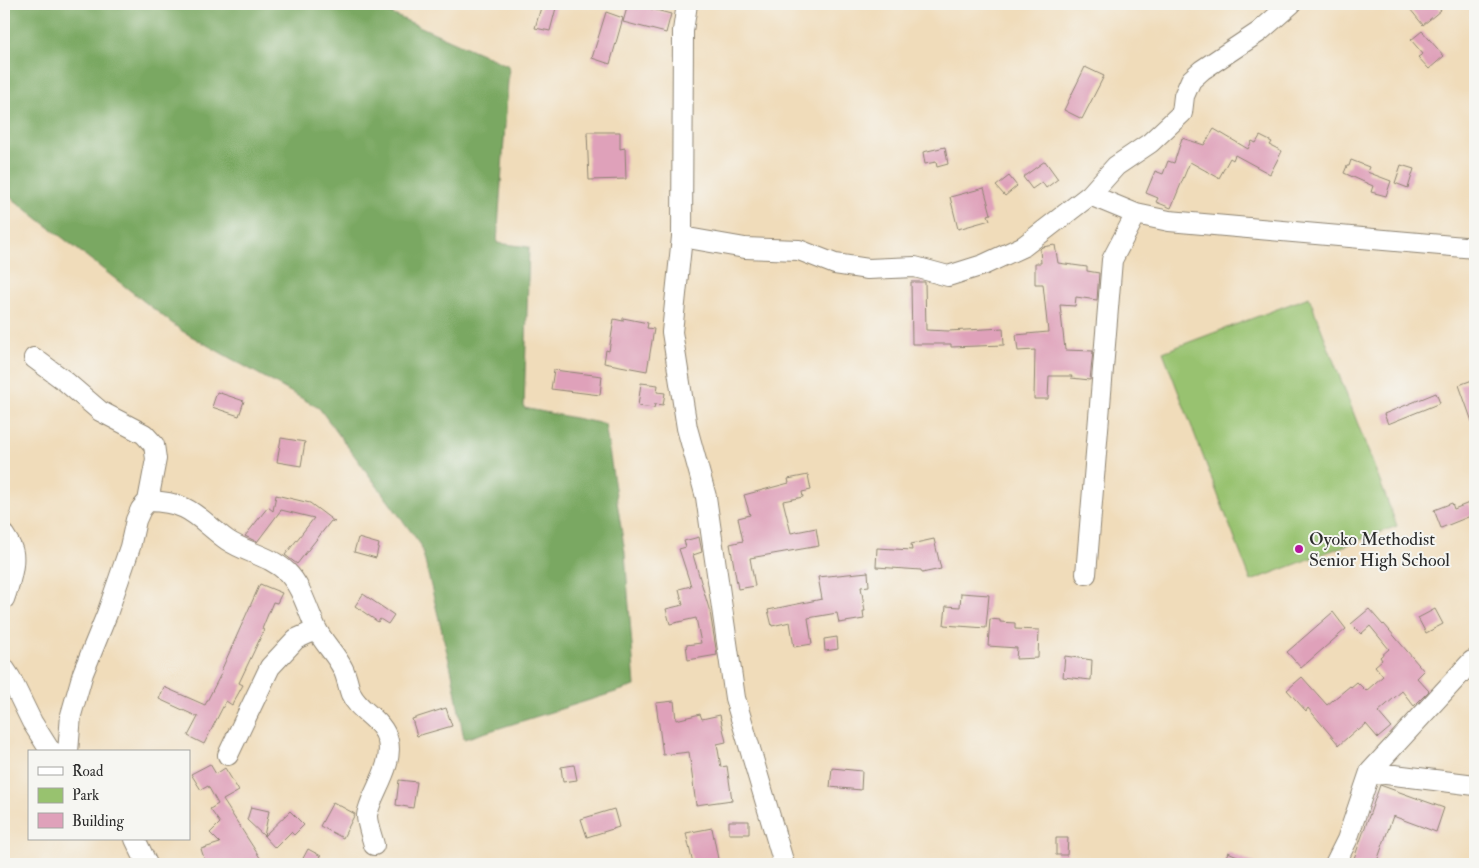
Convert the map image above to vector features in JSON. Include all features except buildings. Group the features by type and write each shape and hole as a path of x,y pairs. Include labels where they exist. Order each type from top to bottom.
{"street":[{"path":"686,4 682,31 682,237 672,332 687,428 706,497 735,698 784,864"},
{"path":"682,237 745,248 799,250 835,264 868,269 915,267 948,276 983,264 1024,246 1090,195 1116,166 1150,143 1182,113 1184,96 1191,80 1202,70 1259,32 1291,4"},
{"path":"1090,195 1136,214 1168,221 1475,248"},
{"path":"1086,574 1112,260 1136,214"},
{"path":"34,358 100,411 144,434 154,445 156,459 148,501 141,509 136,520 130,547 107,614 83,673 71,715 68,750"},
{"path":"148,501 163,501 182,506 195,513 228,541 276,563 295,582 304,598 316,630 344,669 352,696 378,722 388,740 389,760 373,796 367,816 374,846"},
{"path":"4,535 13,552 10,583 4,599"},
{"path":"228,755 270,667 296,639 316,630"},
{"path":"1335,864 1347,840 1370,772 1474,659"},
{"path":"4,668 32,722 50,750"},
{"path":"1370,772 1475,785"},
{"path":"135,840 147,864"}],"green space":[{"path":"4,4 376,4 376,7 509,66 497,243 529,247 524,408 605,424 625,553 635,686 464,739 452,673 421,545 319,408 182,331 4,192"},
{"path":"1309,297 1397,526 1251,581 1163,352"}],"place":[{"name":"Oyoko Methodist Senior High School","path":"1299,549"}]}
